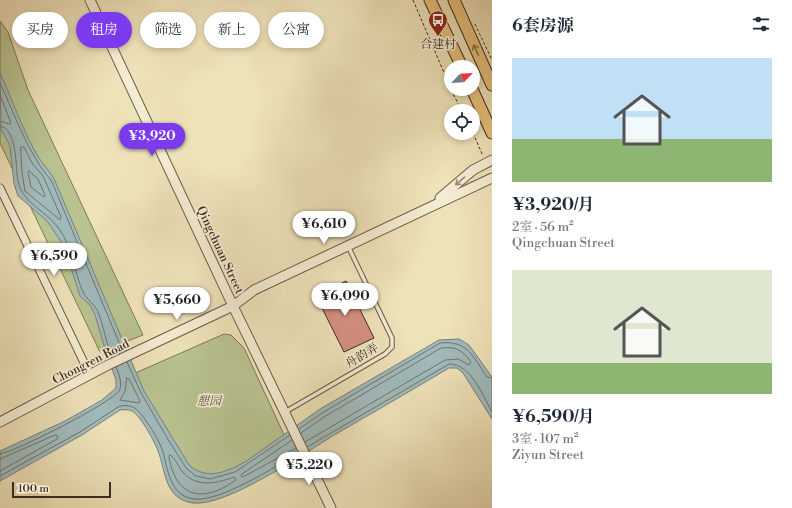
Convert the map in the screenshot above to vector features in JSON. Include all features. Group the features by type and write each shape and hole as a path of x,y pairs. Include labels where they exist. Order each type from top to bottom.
{"main road":[{"path":"430,0 459,60"},
{"path":"454,0 492,85"},
{"path":"475,96 492,132"}],"street":[{"name":"Qingchuan Street","path":"90,0 233,306 331,508"},
{"name":"Chongren Road","path":"429,207 473,170 492,160"},
{"name":"Chongren Road","path":"0,422 108,365 233,306 254,290 492,178"},
{"path":"0,188 90,375"}],"lane":[{"name":"舟韵弄","path":"285,412 385,354 392,347 392,338 347,246"}],"path":[{"path":"413,0 444,73"},
{"path":"473,20 492,60"}],"green space":[{"path":"0,21 8,32 12,48 14,48 28,90 143,335 100,352 0,143"},
{"name":"憇园","path":"224,334 231,335 244,348 286,439 240,469 209,478 189,471 133,374"}],"water":[{"path":"0,73 28,138 39,158 55,181 144,391 189,465 196,470 210,474 224,472 245,462 320,409 439,340 459,339 469,345 492,377 492,419 463,373 457,368 449,368 266,477 245,488 208,502 193,503 176,496 168,483 161,459 151,435 135,413 128,410 120,410 82,435 0,481 0,451 65,421 102,400 116,388 116,380 95,315 90,305 80,296 64,246 47,221 18,196 14,184 10,146 1,129"}],"building":[{"path":"346,281 374,338 344,352 316,296"}],"place":[{"name":"合建村","path":"438,37"}]}
